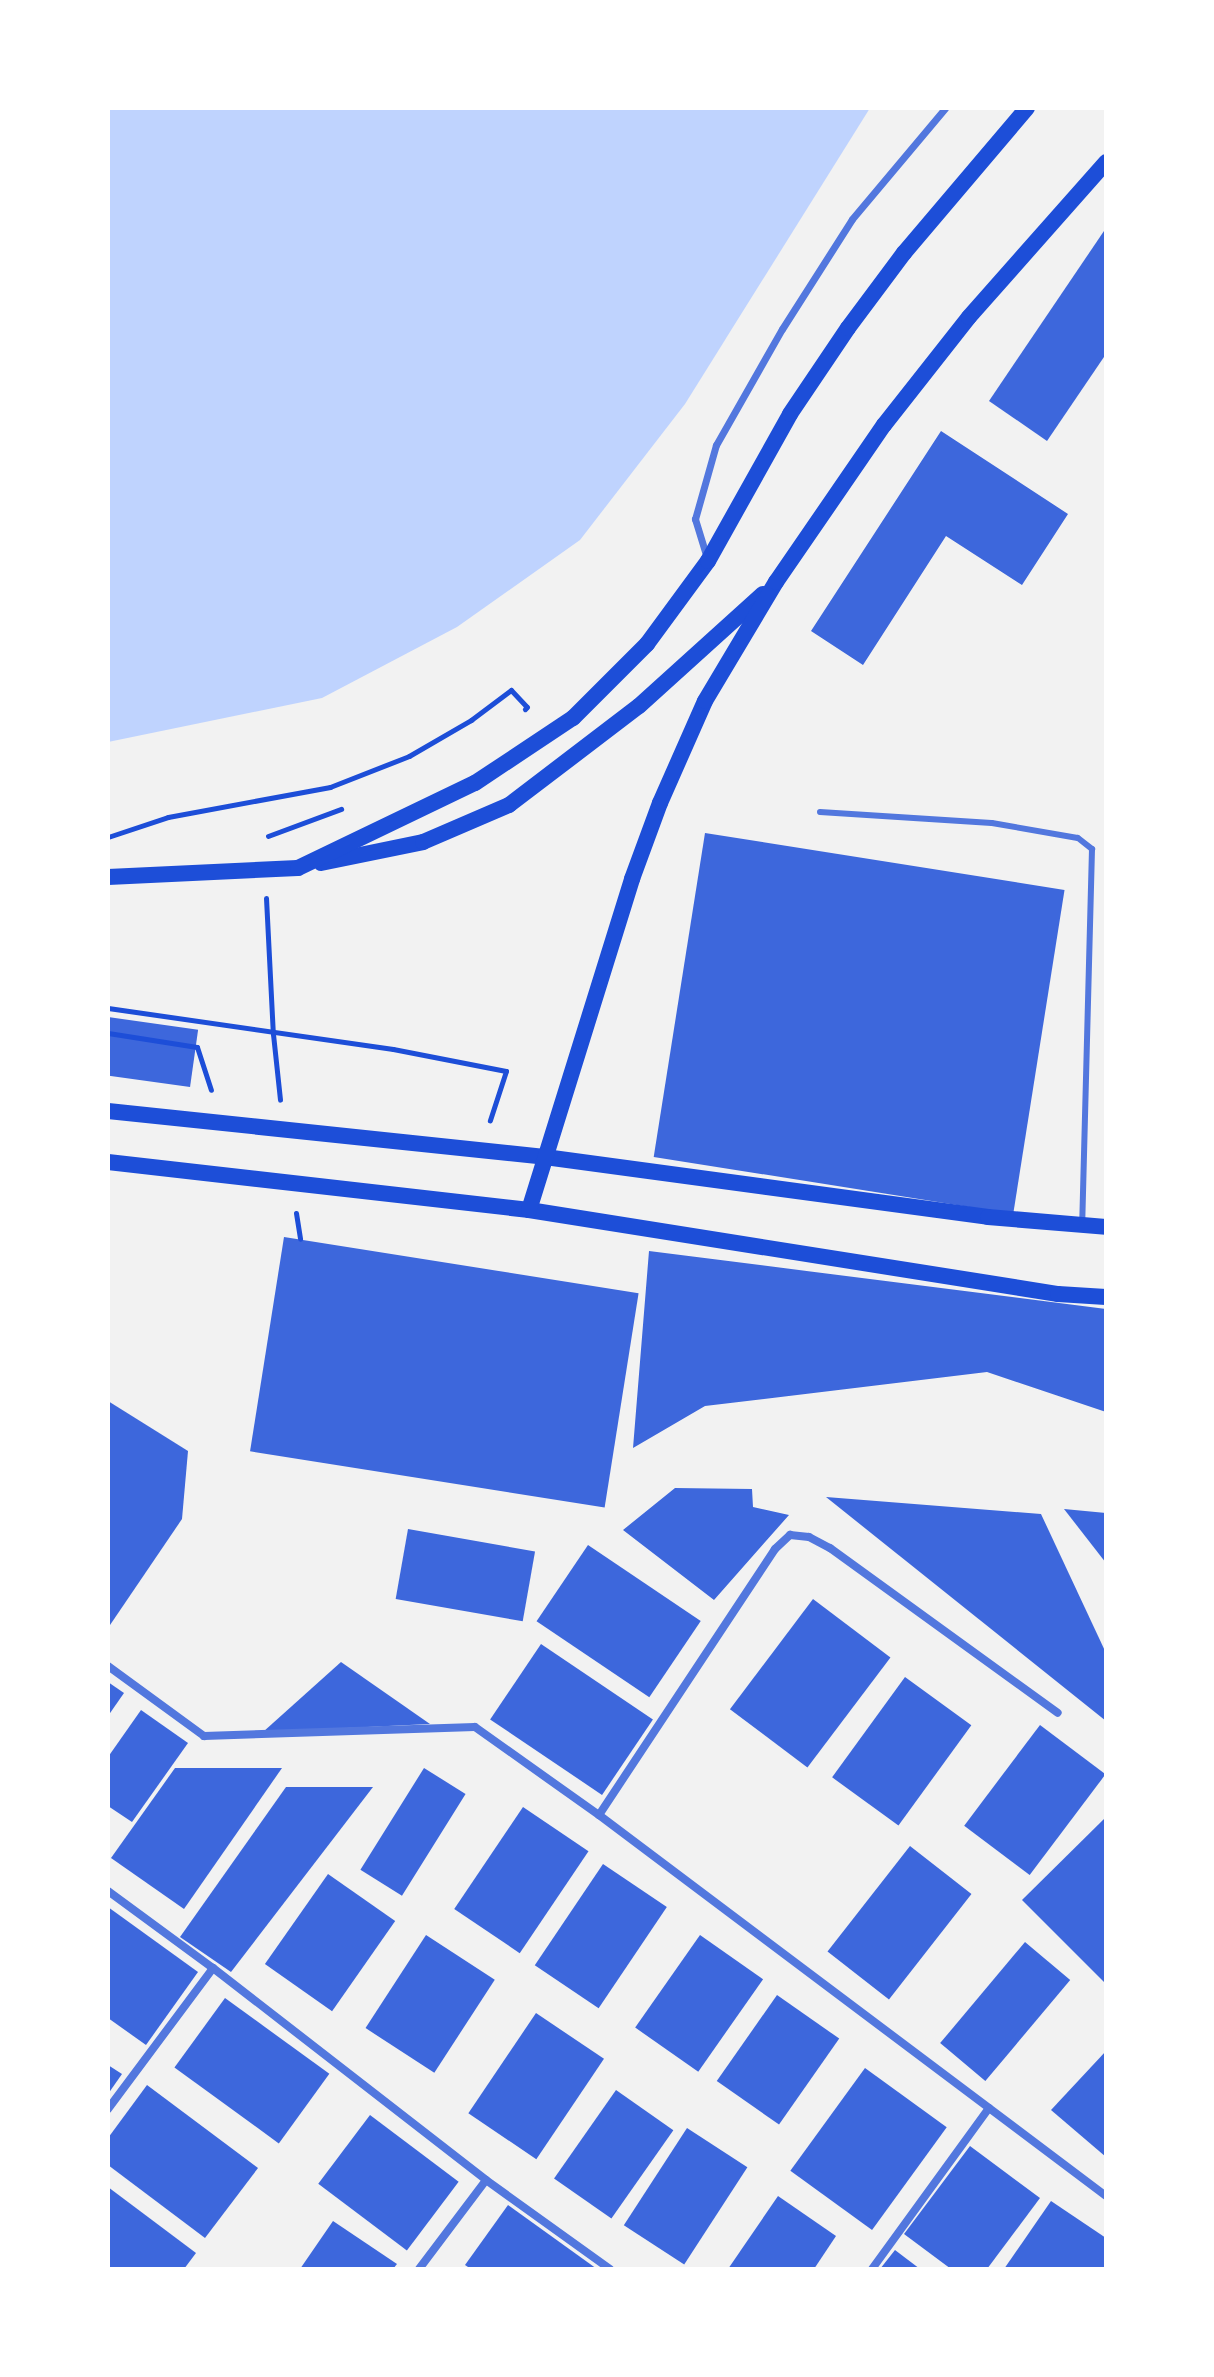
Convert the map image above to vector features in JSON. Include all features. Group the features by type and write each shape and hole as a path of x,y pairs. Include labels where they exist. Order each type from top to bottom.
{"main road":[{"path":"298,868 475,783 573,718 647,644 708,561 790,414 848,328 904,253 1027,108"},
{"path":"529,1210 608,954 660,803 705,701 776,582 893,413 969,317 1106,162"},
{"path":"108,877 298,868 423,842 509,805 639,706 776,582"},
{"path":"108,1111 545,1157 846,1199 1082,1227 1106,1227"},
{"path":"108,1162 529,1210 1058,1294 1106,1297"}],"street":[{"path":"708,561 695,519 716,445 782,329 852,219 945,108"},
{"path":"599,1815 775,1549 790,1535 809,1537 830,1548 1058,1713"},
{"path":"108,1666 204,1736 475,1727 599,1815 1106,2196"},
{"path":"108,1891 213,1968 486,2180 610,2269"},
{"path":"108,2109 213,1968"},
{"path":"872,2269 989,2108"},
{"path":"419,2269 486,2180"}],"lane":[{"path":"820,812 992,823 1078,838 1092,849 1082,1227"}],"path":[{"path":"108,837 168,817 330,787 409,756 471,720 511,690 527,707 517,715"},
{"path":"263,837 345,808"},
{"path":"265,883 273,1034 282,1111"},
{"path":"108,1008 393,1049 506,1071 480,1151"},
{"path":"108,1033 197,1047 221,1121"},
{"path":"296,1211 300,1239"}],"water":[{"path":"108,108 870,108 685,404 580,540 457,627 322,698 108,742"}],"building":[{"path":"1106,228 1106,354 1047,441 989,401"},
{"path":"941,431 1068,514 1022,585 946,536 863,665 811,631"},
{"path":"705,833 1065,890 1013,1214 654,1157"},
{"path":"108,1017 198,1030 190,1087 108,1076"},
{"path":"284,1237 639,1293 605,1507 250,1451"},
{"path":"649,1251 1106,1309 1106,1412 987,1372 705,1406 633,1448"},
{"path":"108,1401 188,1451 182,1519 108,1628"},
{"path":"675,1488 752,1489 753,1507 789,1515 714,1600 623,1530"},
{"path":"826,1497 1041,1514 1106,1653 1106,1721"},
{"path":"1064,1509 1106,1513 1106,1563"},
{"path":"408,1529 535,1551 523,1621 396,1599"},
{"path":"588,1545 701,1621 649,1697 537,1621"},
{"path":"813,1599 890,1657 807,1768 730,1709"},
{"path":"541,1644 653,1719 602,1795 490,1719"},
{"path":"341,1662 430,1724 263,1732"},
{"path":"905,1677 971,1725 898,1826 832,1777"},
{"path":"108,1682 124,1693 108,1716"},
{"path":"141,1710 188,1743 132,1822 108,1806 108,1757"},
{"path":"1040,1725 1105,1774 1030,1875 964,1826"},
{"path":"175,1768 282,1768 184,1909 111,1858"},
{"path":"424,1768 466,1794 402,1896 360,1870"},
{"path":"286,1787 373,1787 231,1972 180,1937"},
{"path":"523,1807 588,1851 520,1953 454,1909"},
{"path":"1106,1817 1106,1984 1022,1900"},
{"path":"910,1846 971,1894 889,2000 828,1952"},
{"path":"603,1864 667,1907 599,2008 535,1965"},
{"path":"328,1874 395,1921 332,2011 265,1964"},
{"path":"108,1907 198,1972 146,2045 108,2018"},
{"path":"426,1935 495,1980 434,2073 366,2028"},
{"path":"700,1935 763,1979 698,2072 635,2028"},
{"path":"1025,1942 1070,1980 985,2081 940,2043"},
{"path":"777,1995 839,2039 779,2125 717,2081"},
{"path":"225,1998 329,2074 279,2143 174,2068"},
{"path":"536,2013 604,2059 536,2159 468,2113"},
{"path":"1106,2051 1106,2157 1051,2110"},
{"path":"108,2065 122,2074 108,2094"},
{"path":"865,2068 947,2127 872,2230 790,2171"},
{"path":"147,2085 258,2168 205,2238 108,2165 108,2138"},
{"path":"616,2090 673,2130 611,2219 554,2178"},
{"path":"370,2115 459,2182 407,2250 318,2184"},
{"path":"687,2128 747,2167 684,2264 624,2225"},
{"path":"970,2146 1040,2198 987,2269 951,2269 904,2234"},
{"path":"108,2187 196,2253 184,2269 108,2269"},
{"path":"778,2196 836,2236 814,2269 728,2269"},
{"path":"1051,2201 1106,2238 1106,2269 1004,2269"},
{"path":"508,2205 597,2269 471,2269 465,2265"},
{"path":"333,2221 397,2264 393,2269 300,2269"},
{"path":"895,2250 920,2269 880,2269"}]}
